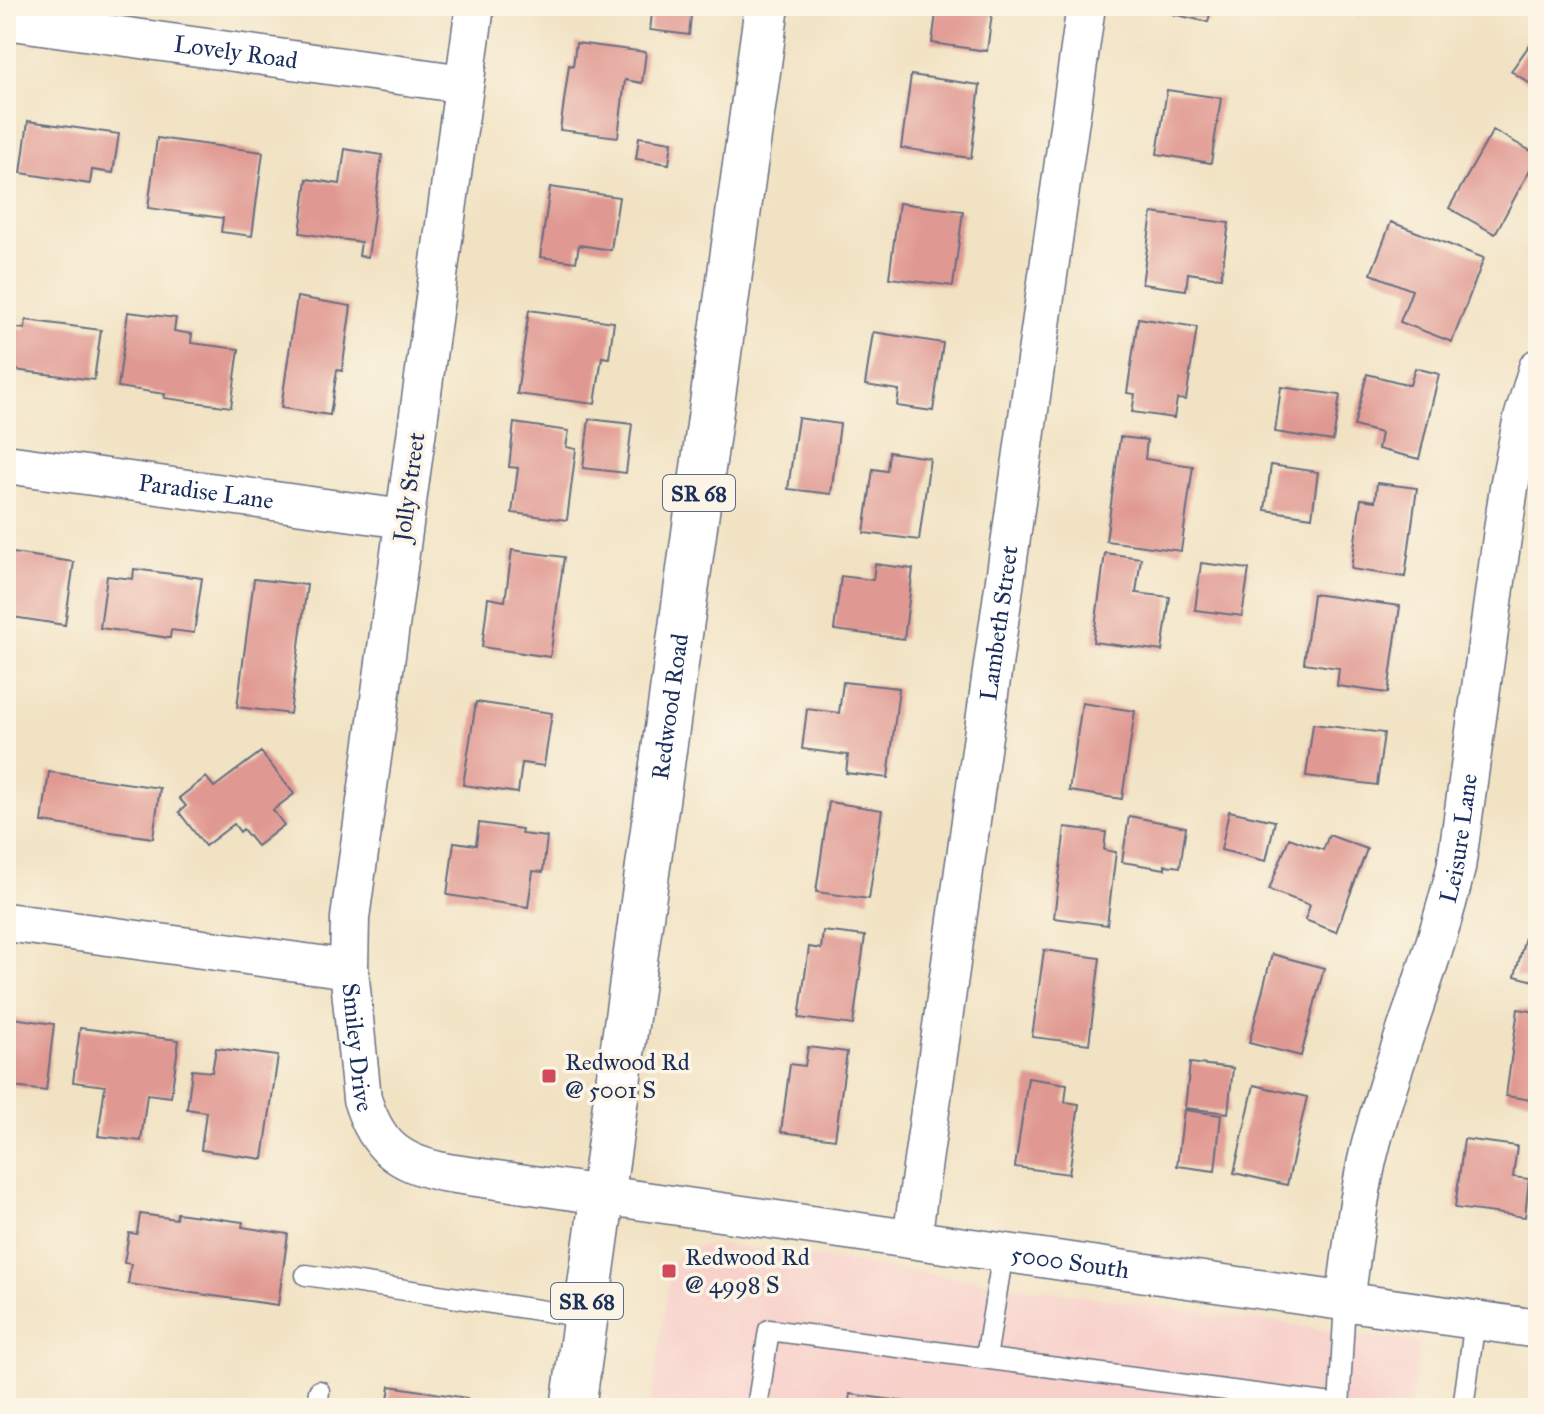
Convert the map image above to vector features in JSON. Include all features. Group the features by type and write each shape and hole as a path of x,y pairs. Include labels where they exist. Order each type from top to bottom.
{"main road":[{"name":"Redwood Road","path":"573,1408 767,6"}],"street":[{"name":"Jolly Street","path":"349,969 355,875 475,6"},
{"name":"Lambeth Street","path":"912,1239 1086,6"},
{"name":"Lovely Road","path":"6,20 464,84"},
{"name":"Leisure Lane","path":"1345,1301 1367,1159 1441,930 1456,868 1509,487 1522,422 1538,368"},
{"name":"Paradise Lane","path":"6,464 404,519"},
{"name":"Smiley Drive","path":"6,922 349,969 362,1099 368,1118 392,1152 409,1163 427,1169 602,1195"},
{"name":"5000 South","path":"602,1195 1538,1329"}],"lane":[{"path":"986,1358 1003,1252"},
{"path":"306,1275 585,1317"},
{"path":"757,1408 769,1330 1339,1406 1345,1301"},
{"path":"1463,1408 1475,1320"}],"shaded area":[{"path":"727,1245 1420,1343 1410,1408 650,1408 671,1267 683,1250"}],"building":[{"path":"653,6 692,6 689,35 650,30"},
{"path":"937,6 993,6 987,51 932,43"},
{"path":"1174,6 1212,6 1208,22 1172,14"},
{"path":"1213,6 1243,6 1241,14"},
{"path":"1353,6 1376,6 1359,16"},
{"path":"1538,33 1538,89 1511,71"},
{"path":"576,43 646,52 642,83 625,80 618,137 560,130 569,65 573,66"},
{"path":"911,75 980,85 971,158 901,148"},
{"path":"1167,90 1221,98 1211,163 1157,154"},
{"path":"1538,101 1538,120 1529,114"},
{"path":"28,121 119,134 113,173 92,170 90,184 21,173"},
{"path":"1493,130 1538,155 1495,234 1449,208"},
{"path":"639,137 672,142 669,164 636,159"},
{"path":"157,138 263,152 252,236 221,232 223,218 148,208"},
{"path":"345,149 382,155 368,257 359,256 361,242 300,233 307,179 340,184"},
{"path":"550,187 619,197 611,250 579,245 576,262 540,257"},
{"path":"899,203 963,211 953,286 889,278"},
{"path":"1152,213 1229,223 1221,278 1188,273 1186,290 1142,284"},
{"path":"1391,222 1484,258 1452,342 1400,322 1412,290 1371,274"},
{"path":"297,297 351,306 342,371 337,370 330,415 281,408"},
{"path":"529,310 614,322 609,358 602,357 595,404 517,394"},
{"path":"128,312 176,318 174,331 192,334 191,343 239,349 231,407 164,398 165,394 118,387"},
{"path":"1138,318 1197,327 1186,400 1177,399 1174,418 1132,412 1135,394 1127,393"},
{"path":"26,320 101,330 94,380 6,369 6,327 25,329"},
{"path":"873,332 943,343 933,411 897,406 899,390 865,385"},
{"path":"1415,368 1439,374 1419,459 1378,449 1381,433 1354,426 1367,374 1410,385"},
{"path":"1281,387 1340,395 1333,441 1275,432"},
{"path":"798,418 840,424 831,494 788,489"},
{"path":"589,419 632,424 626,473 583,468"},
{"path":"514,423 569,431 566,447 576,449 567,520 512,513 518,468 509,467"},
{"path":"1120,437 1147,440 1145,459 1193,466 1181,551 1106,541"},
{"path":"889,452 930,458 919,540 864,533 873,469 887,471"},
{"path":"1271,465 1318,472 1312,517 1265,510"},
{"path":"1377,483 1417,488 1405,577 1351,569 1361,499 1375,501"},
{"path":"512,550 564,557 550,657 482,647 488,598 505,601"},
{"path":"6,552 74,562 65,625 6,616"},
{"path":"1105,553 1141,558 1136,593 1170,597 1162,651 1093,642"},
{"path":"1201,563 1249,569 1242,616 1195,610"},
{"path":"875,564 913,569 904,639 834,630 841,576 873,580"},
{"path":"134,569 202,578 194,633 171,630 170,638 100,628 107,576 133,579"},
{"path":"254,579 307,585 290,714 237,707"},
{"path":"1313,594 1400,606 1388,693 1337,686 1339,668 1304,663"},
{"path":"843,682 899,688 888,778 846,773 848,755 802,749 807,709 839,713"},
{"path":"476,702 552,713 544,766 522,763 518,793 463,785"},
{"path":"1082,703 1135,711 1122,799 1069,791"},
{"path":"1313,724 1384,733 1377,785 1306,776"},
{"path":"261,752 294,794 273,810 284,825 257,846 243,829 240,832 234,824 205,846 179,812 186,806 179,798 206,777 214,787"},
{"path":"49,772 160,788 153,838 42,822"},
{"path":"829,802 882,810 869,899 816,892"},
{"path":"1229,811 1275,821 1266,861 1221,850"},
{"path":"1129,816 1186,827 1180,867 1165,865 1165,869 1122,862"},
{"path":"479,823 522,829 521,834 547,837 543,872 533,871 528,907 447,895 454,842 476,845"},
{"path":"1065,827 1106,832 1104,850 1116,852 1107,925 1054,918"},
{"path":"1329,835 1367,849 1336,932 1305,920 1310,905 1269,890 1289,838 1323,850"},
{"path":"1532,910 1538,912 1538,982 1515,976"},
{"path":"823,931 865,936 853,1025 799,1018 809,947 821,949"},
{"path":"1044,950 1100,958 1089,1044 1032,1037"},
{"path":"1272,954 1324,968 1301,1056 1249,1043"},
{"path":"1518,1009 1538,1012 1538,1101 1506,1096"},
{"path":"6,1017 54,1024 46,1091 6,1086"},
{"path":"80,1028 179,1040 171,1097 147,1094 141,1141 98,1136 105,1086 73,1082"},
{"path":"808,1047 847,1052 835,1139 781,1132 790,1064 805,1066"},
{"path":"216,1048 278,1056 263,1159 201,1150 206,1112 187,1109 192,1070 212,1072"},
{"path":"1190,1063 1233,1068 1228,1113 1185,1108"},
{"path":"1028,1078 1067,1084 1065,1102 1079,1104 1069,1174 1015,1167"},
{"path":"1254,1085 1307,1097 1287,1185 1234,1173"},
{"path":"1184,1110 1221,1115 1215,1171 1177,1166"},
{"path":"1464,1139 1517,1146 1513,1177 1529,1179 1525,1217 1455,1208"},
{"path":"177,1213 243,1222 242,1227 288,1234 278,1305 128,1284 131,1264 124,1263 129,1233 137,1234 140,1214 176,1219"},
{"path":"390,1386 467,1398 465,1408 387,1408"},
{"path":"850,1394 937,1406 937,1408 848,1408"}],"place":[{"name":"Redwood Rd @ 5001 S","path":"549,1076"},
{"name":"Redwood Rd @ 4998 S","path":"669,1271"}]}
